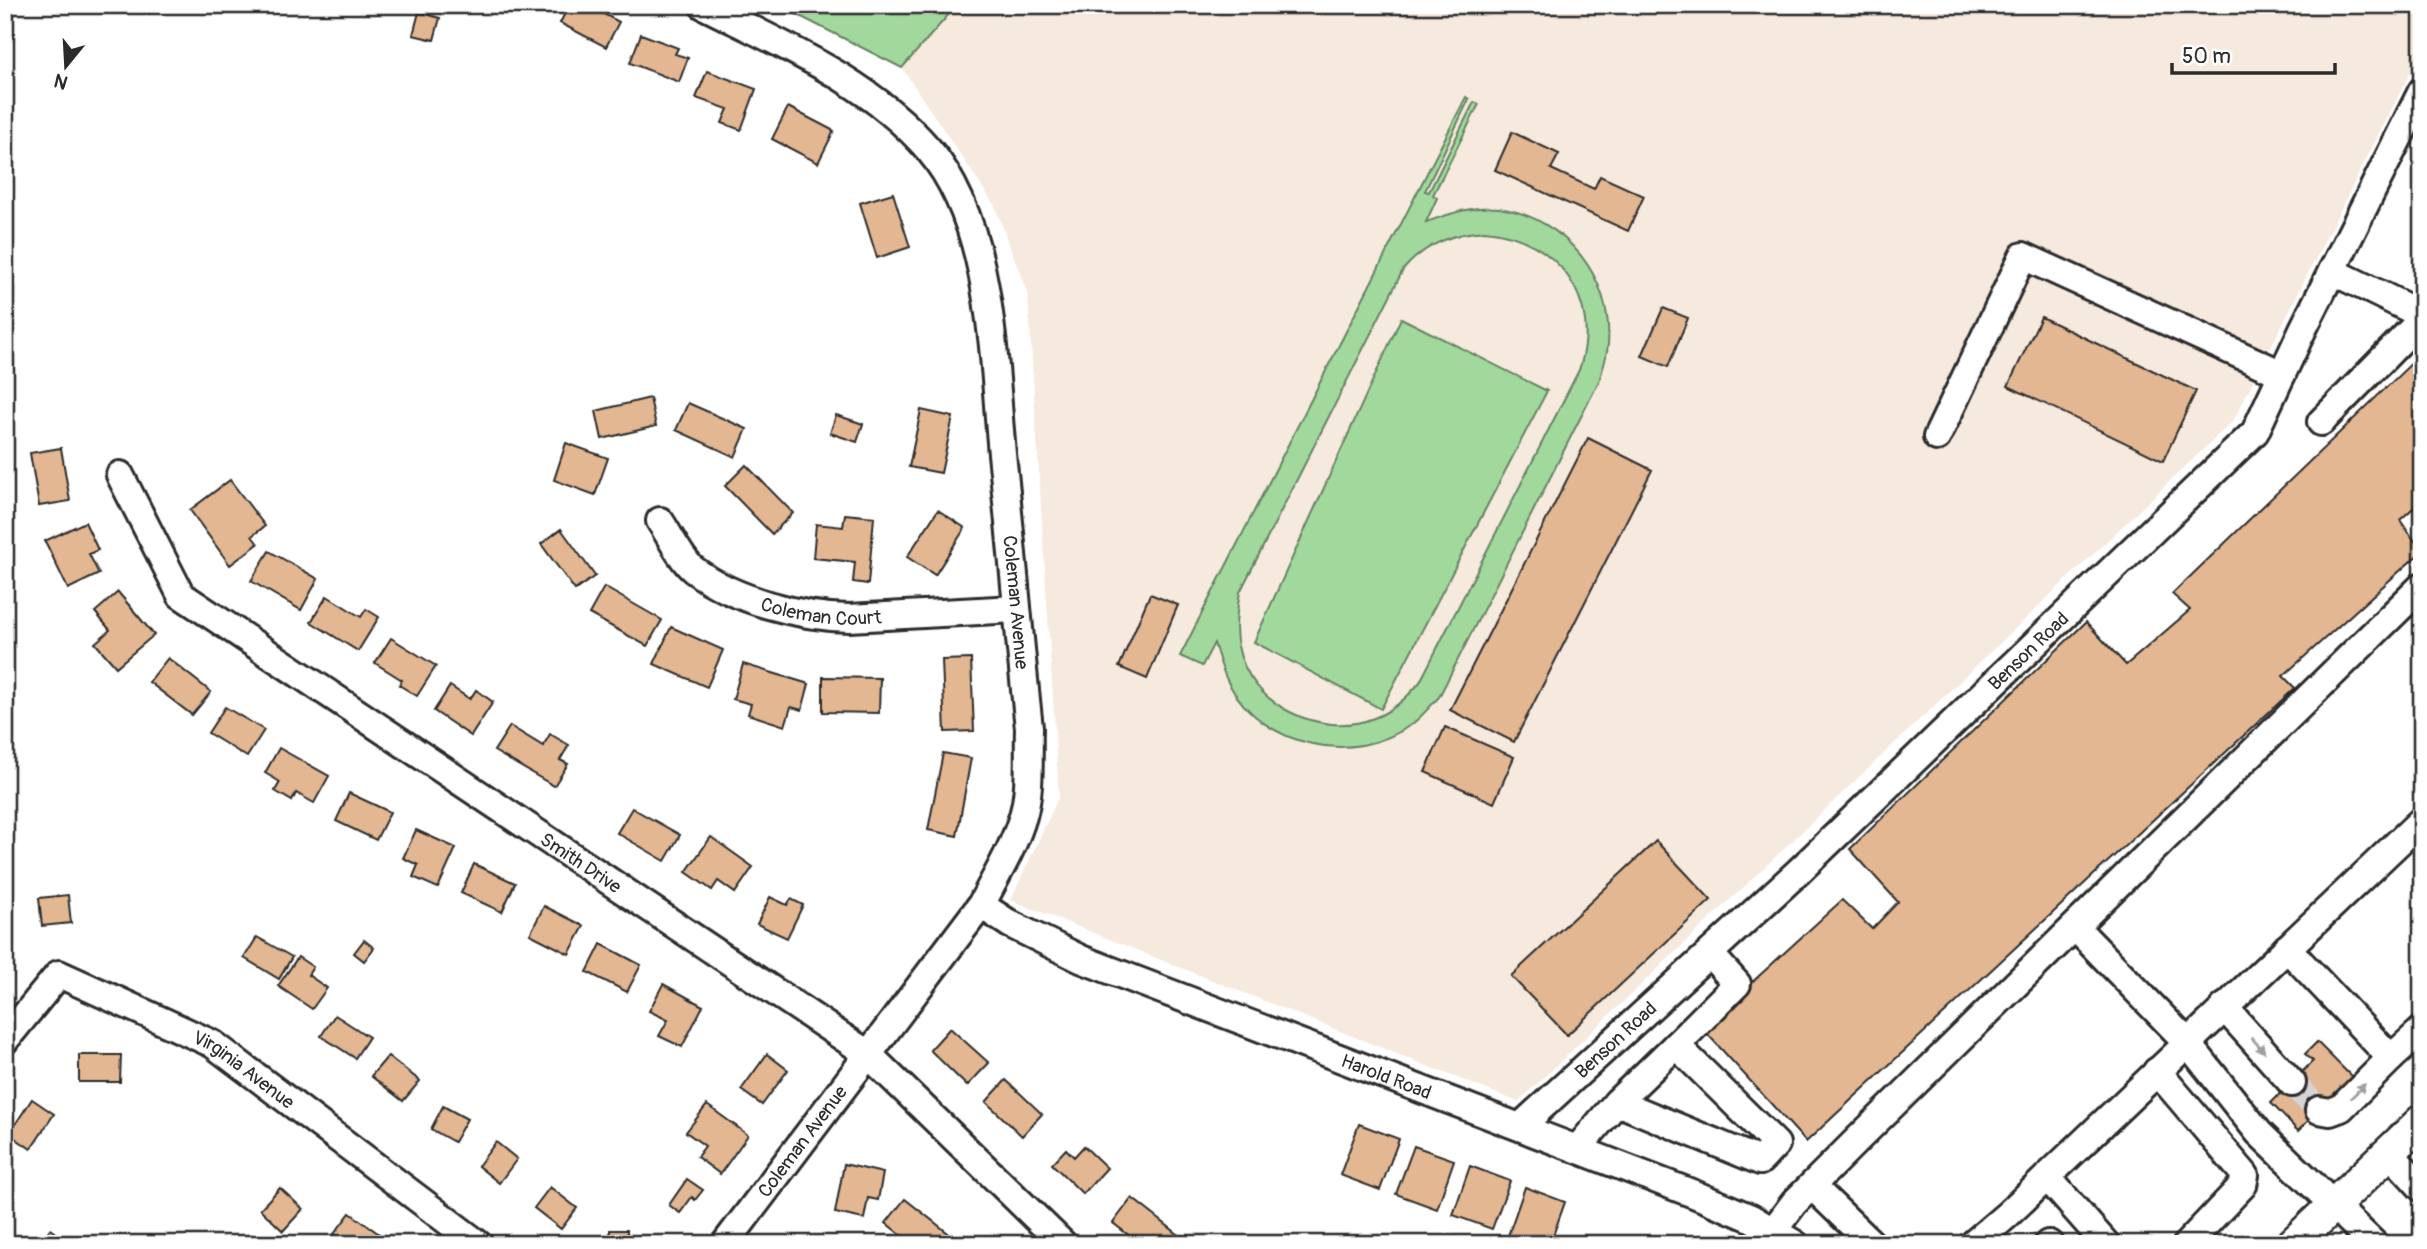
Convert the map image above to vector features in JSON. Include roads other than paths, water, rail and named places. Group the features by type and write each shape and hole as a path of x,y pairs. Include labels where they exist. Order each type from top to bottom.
{"main road":[{"path":"2292,1244 2422,1121"}],"street":[{"name":"Coleman Avenue","path":"703,5 832,72 877,101 929,150 957,191 970,222 981,262 991,338 1029,728 1028,791 1024,815 981,905 725,1244"},
{"name":"Benson Road","path":"1521,1126 1808,863 2255,432 2422,91"},
{"path":"1937,438 2023,256 2282,374"},
{"path":"2321,422 2422,317 2332,271"},
{"name":"Smith Drive","path":"120,475 181,594 868,1054 1063,1244"},
{"name":"Coleman Court","path":"660,521 692,569 726,588 793,611 822,617 849,618 1016,609"},
{"path":"1784,1237 1794,1203 2422,586"},
{"path":"1973,1244 2422,820"},
{"name":"Harold Road","path":"981,905 1022,930 1081,959 1705,1198 1751,1218 1784,1237"},
{"path":"2074,927 2187,1042 2259,1133 2374,1244"},
{"path":"2287,947 2391,1058"},
{"path":"1578,1148 1616,1102 1737,984 1710,954"},
{"name":"Virginia Avenue","path":"5,1040 59,974 213,1044 478,1244"},
{"path":"2224,1007 2291,1083"},
{"path":"2319,1110 2330,1112 2341,1108 2422,1030"},
{"path":"1616,1102 1760,1161 1776,1144 1676,1045"},
{"path":"2157,1071 2245,1175 2243,1185 2187,1244"},
{"path":"2389,1152 2422,1188"},
{"path":"2047,1177 2106,1244"},
{"path":"1812,1186 1872,1244"}],"tunnel":[{"path":"2292,1083 2319,1110"}]}
